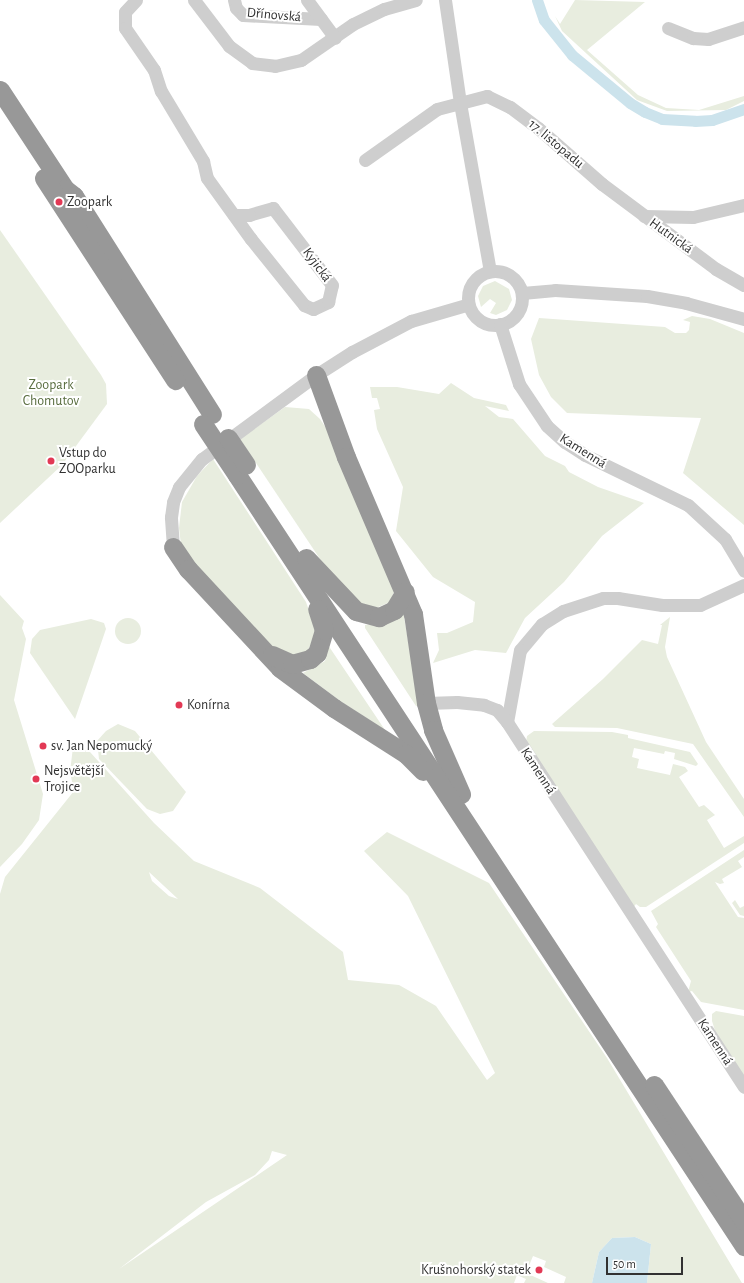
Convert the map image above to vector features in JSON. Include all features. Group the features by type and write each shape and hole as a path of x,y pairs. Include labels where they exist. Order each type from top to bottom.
{"highway":[{"path":"0,90 65,189 74,196 208,419"},
{"path":"0,113 208,419 241,470 309,586 457,797 744,1221"},
{"path":"316,374 346,457 405,592 417,636 426,703 433,730 457,797"},
{"path":"241,470 306,558 744,1246"},
{"path":"173,547 188,569 298,683 406,754 457,797"},
{"path":"306,558 356,611 379,617 394,610 405,592"},
{"path":"260,645 280,660 292,664 310,659 317,653 324,630 309,586"}],"street":[{"name":"Kyjická","path":"136,0 125,12 126,28 154,70 161,91 202,161 207,178 234,215 304,305 313,309 328,302 332,285 273,208 249,215 234,215"},
{"name":"Dřínovská","path":"234,0 236,8 243,15 321,18"},
{"name":"Dřínovská","path":"308,0 335,38"},
{"path":"196,3 229,46 252,63 275,66 301,60 359,21 384,9 416,0"},
{"path":"445,0 460,103 490,271"},
{"path":"668,28 693,38 708,40 744,27"},
{"name":"17. listopadu","path":"365,160 437,109 487,96 510,107 538,128 602,184 644,216"},
{"name":"Hutnická","path":"644,216 693,218 744,205"},
{"name":"Hutnická","path":"644,216 716,269 744,285"},
{"path":"490,271 507,273 514,278 522,293 522,301 517,313 508,322 500,324 488,324 477,318 469,304 469,295 473,283 482,274 490,271"},
{"path":"522,293 555,290 647,296 686,303 744,319"},
{"path":"173,547 171,517 172,502 189,473 202,459 316,374 352,352 411,321 469,304"},
{"name":"Kamenná","path":"500,324 519,384 547,426 565,442 585,455 688,505 726,539 744,571"},
{"path":"507,722 520,650 542,624 563,611 603,598 618,598 662,605 700,605 744,585"},
{"name":"Kamenná","path":"426,703 456,702 484,706 497,710 507,722 744,1087"}],"green space":[{"path":"575,0 645,2 587,50 638,95 666,108 699,110 744,96 744,101 726,110 667,111 637,100 562,31 555,16 560,24"},
{"name":"Zoopark Chomutov","path":"0,230 101,375 106,384 107,404 62,465 0,523"},
{"path":"495,281 509,289 512,300 507,310 496,315 490,313 496,303 490,299 481,307 478,296 483,286"},
{"path":"692,316 710,319 744,333 744,525 683,473 701,418 567,413 551,397 539,375 531,339 539,318 665,327 675,333 686,333 689,330 690,322 683,320"},
{"path":"451,383 474,398 506,405 509,411 485,406 499,417 513,419 545,456 565,466 569,472 598,487 644,503 602,536 564,582 525,618 506,653 475,650 433,663 439,650 437,633 447,633 473,622 475,602 433,577 396,531 403,487 377,429 374,410 380,409 377,398 372,398 370,387 397,387 439,394"},
{"path":"285,407 309,409 320,419 334,440 396,587 390,602 369,611 328,571 240,439"},
{"path":"213,459 306,602 317,633 304,657 279,654 194,565 181,545 179,528 182,502 197,476"},
{"path":"0,595 24,621 22,628 26,639 14,700 43,794 39,820 22,844 0,867"},
{"path":"403,611 419,705 416,706 365,628 365,625 381,623"},
{"path":"670,617 665,647 667,657 706,742 744,799 744,817 693,744 617,728 555,727 552,724 603,679 642,640 658,644 662,625 660,625"},
{"path":"128,618 137,622 141,631 137,640 128,644 119,640 115,631 119,622"},
{"path":"91,619 104,623 106,629 75,719 30,653 32,639 40,630"},
{"path":"328,645 385,730 340,701 303,673 325,661"},
{"path":"118,724 135,731 186,792 173,811 160,814 147,809 99,759 97,741 106,731"},
{"path":"534,731 612,732 628,735 628,738 690,752 698,764 696,766 674,759 675,753 665,751 664,754 634,748 632,757 639,759 637,768 670,775 673,764 685,767 688,771 679,777 699,807 704,805 715,815 707,820 724,848 744,836 744,843 646,907 640,907 636,904 633,908 526,742 527,736"},
{"path":"73,747 90,752 154,823 194,861 260,888 343,952 348,980 399,985 436,1006 487,1080 495,1073 408,896 364,851 387,832 489,883 607,1058 742,1283 647,1283 651,1244 635,1237 612,1238 599,1252 592,1283 564,1283 566,1277 544,1267 546,1261 533,1256 526,1273 548,1283 524,1283 526,1279 517,1275 514,1283 0,1283 0,894 5,877 74,791 70,772","holes":["149,872 178,899 169,896 152,881","272,1151 287,1155 119,1269 206,1202 255,1175 269,1160"]},
{"path":"744,850 744,857 738,861 742,867 722,879 724,883 720,884 715,882 738,917 744,918 744,1010 701,1002 692,991 688,992 691,981 656,927 658,924 651,911"},
{"path":"735,900 740,908 744,906 744,916 740,915 732,903"},
{"path":"716,1011 744,1016 744,1077 717,1037 712,1021 712,1014"}],"water":[{"path":"635,1237 651,1244 647,1283 592,1283 599,1252 612,1238"}],"waterway":[{"path":"537,0 544,20 572,55 630,103 645,112 662,119 695,121 712,120 744,109"}],"place":[{"name":"Zoopark","path":"59,202"},
{"name":"Vstup do ZOOparku","path":"51,461"},
{"name":"Konírna","path":"179,705"},
{"name":"sv. Jan Nepomucký","path":"43,746"},
{"name":"Nejsvětější Trojice","path":"36,779"},
{"name":"Krušnohorský statek","path":"539,1270"}]}
